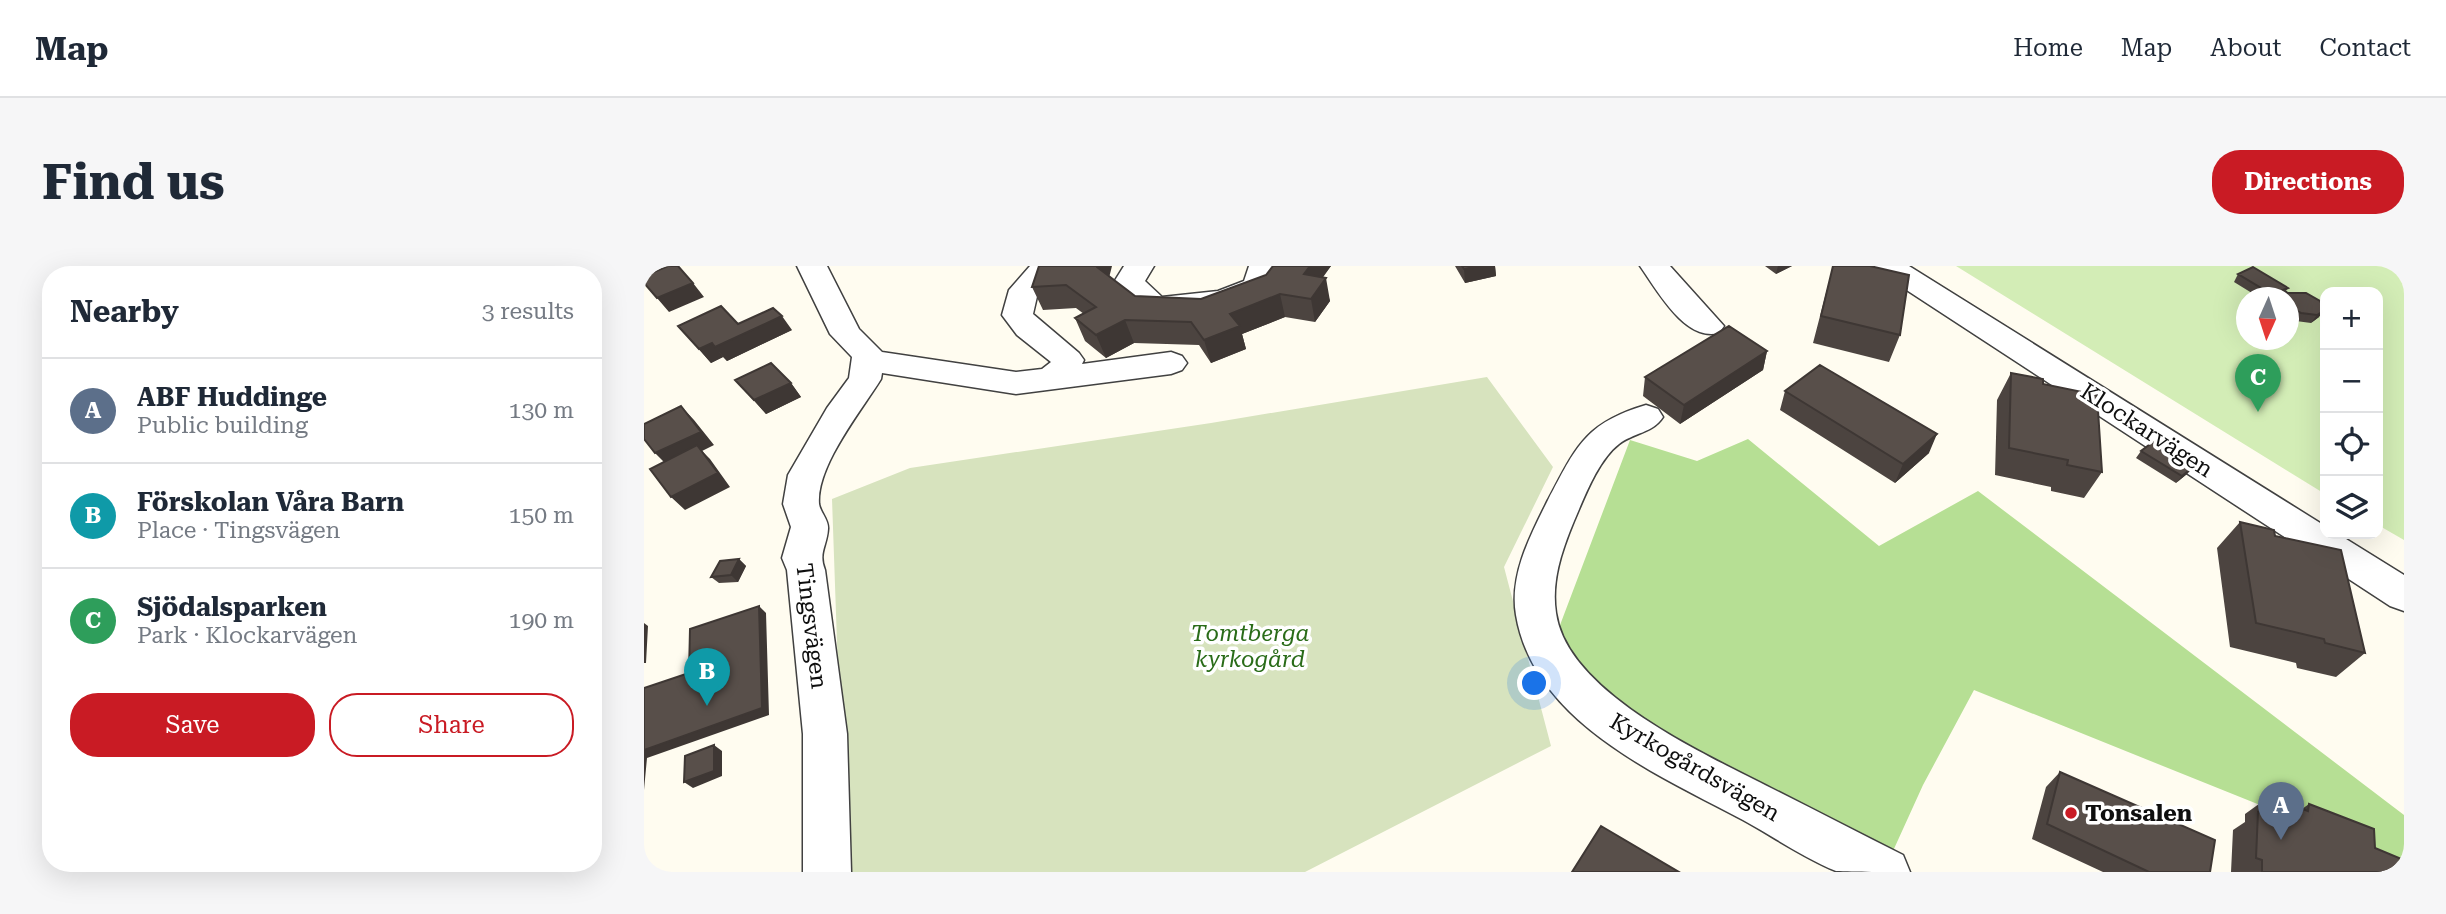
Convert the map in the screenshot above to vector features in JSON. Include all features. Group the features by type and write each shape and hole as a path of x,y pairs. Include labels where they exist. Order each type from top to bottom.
{"street":[{"path":"1046,266 1024,290 1017,315 1029,331 1052,344 1068,360 1064,369 1053,377"},
{"path":"1139,266 1129,282 1155,307 1206,304 1242,294 1257,286 1264,266"},
{"path":"1655,266 1687,307 1707,326"},
{"name":"Klockarvägen","path":"1889,266 2404,595"},
{"path":"824,271 846,334 868,355 868,360 1016,383 1171,363"},
{"name":"Tingsvägen","path":"827,872 825,734 806,570 801,558 810,527 801,504 806,475 832,427 866,379 868,360"},
{"name":"Kyrkogårdsvägen","path":"1646,417 1605,436 1548,536 1536,568 1534,612 1550,658 1572,687 1615,726 1886,872"}],"green space":[{"path":"1956,266 2404,266 2404,540 2383,528 2383,287 2320,287 2320,491"},
{"name":"Tomtberga kyrkogård","path":"1487,377 1553,467 1504,567 1551,746 1305,872 845,872 832,499 910,468 1211,423"},
{"path":"1748,439 1879,546 1978,491 2404,815 2404,863 1974,690 1923,785 1888,862 1598,697 1554,641 1630,440 1697,461"}],"building":[{"path":"668,266 678,266 693,283 657,298 644,283 644,276"},
{"path":"1039,266 1097,266 1135,296 1201,299 1266,275 1273,266 1310,266 1304,274 1326,278 1311,299 1280,294 1230,314 1240,326 1204,340 1191,322 1125,320 1096,335 1075,318 1096,307 1066,285 1032,287"},
{"path":"1833,266 1870,266 1909,275 1900,335 1821,316"},
{"path":"2253,267 2286,287 2260,287 2238,274"},
{"path":"2299,293 2306,293 2320,301 2320,313 2301,313"},
{"path":"721,306 738,324 773,308 782,316 715,347 712,343 699,349 678,326"},
{"path":"1729,326 1767,351 1684,405 1645,377"},
{"path":"771,363 791,383 754,400 735,380"},
{"path":"1820,365 1937,434 1903,464 1785,391"},
{"path":"2011,373 2043,379 2043,384 2097,395 2102,472 2067,465 2068,460 2009,448"},
{"path":"681,406 701,432 655,453 644,439 644,424"},
{"path":"2153,442 2193,467 2182,476 2141,451"},
{"path":"697,445 718,473 671,497 650,469"},
{"path":"2240,522 2274,530 2275,536 2341,550 2365,653 2325,643 2324,639 2256,623"},
{"path":"739,559 731,575 711,577 720,561"},
{"path":"759,606 762,708 644,750 644,688 689,673 690,629"},
{"path":"714,745 714,771 684,782 685,756"},
{"path":"2060,772 2215,840 2210,872 2149,872 2047,824"},
{"path":"2270,796 2308,811 2309,804 2374,829 2375,848 2404,860 2404,872 2262,872 2262,860 2256,858 2258,812 2269,817"},
{"path":"1601,826 1679,872 1572,872"}],"place":[{"name":"Sjödalsparken","path":"2258,412"},
{"name":"Förskolan Våra Barn","path":"707,706"},
{"name":"Tonsalen","path":"2071,813"},
{"name":"ABF Huddinge","path":"2281,840"}]}
